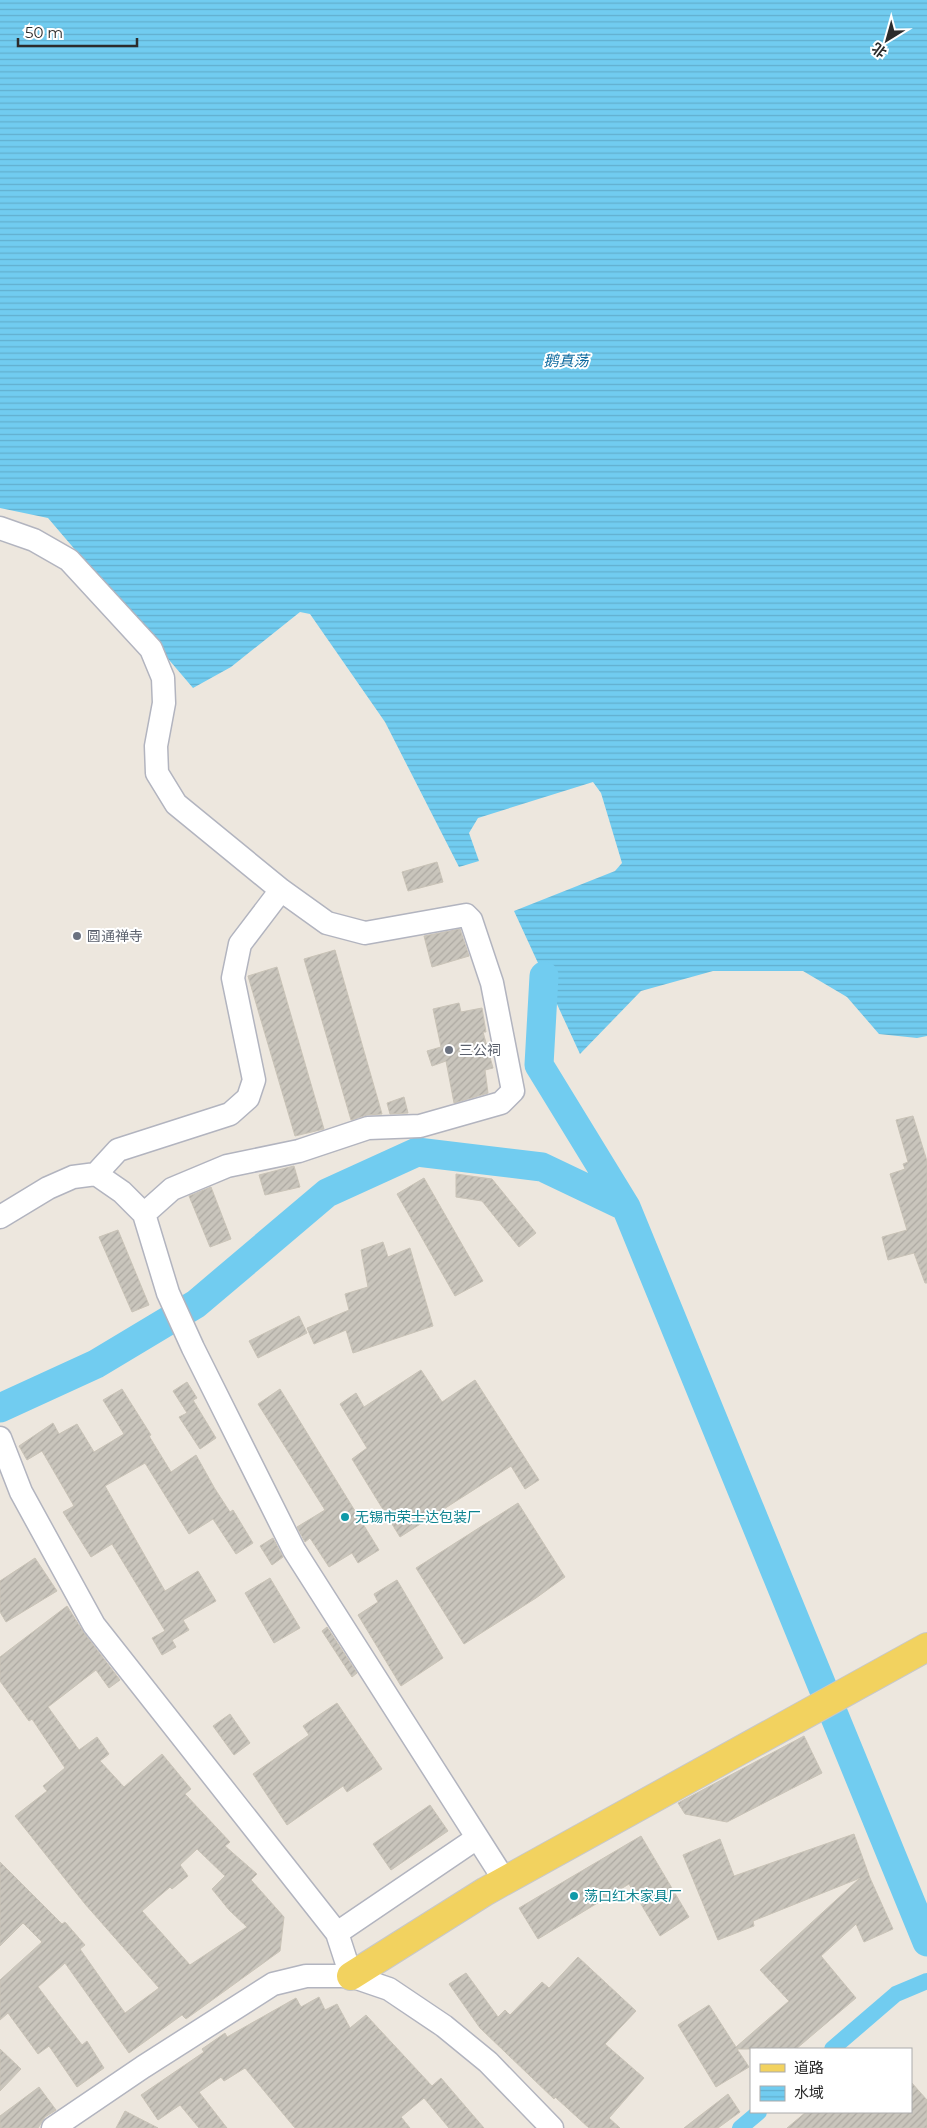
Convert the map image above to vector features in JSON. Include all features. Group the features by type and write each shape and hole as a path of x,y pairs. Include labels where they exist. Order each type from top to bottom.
{"main road":[{"path":"352,1976 505,1881 927,1646"}],"street":[{"path":"0,528 34,540 69,560 151,649 163,678 164,703 156,746 157,773 176,804 281,890 327,923 365,933 466,915 471,920 492,983 513,1091 501,1103 420,1126 368,1128 299,1151 227,1166 172,1189 144,1214"},
{"path":"0,1217 48,1188 73,1177 96,1174 118,1150 230,1114 248,1098 254,1080 233,978 240,944 281,890"},
{"path":"96,1174 122,1192 144,1214 168,1293 193,1348 294,1550 505,1881"},
{"path":"0,1438 21,1492 94,1626 337,1933 352,1976"},
{"path":"337,1933 478,1838"},
{"path":"53,2128 143,2067 273,1984 306,1976 352,1976 389,1989 444,2026 488,2062 552,2128"}],"water":[{"name":"鹅真荡","path":"0,0 927,0 927,1036 917,1038 879,1034 847,997 803,971 713,971 641,991 580,1054 514,911 615,871 622,863 601,793 593,782 478,818 469,833 479,861 459,867 385,722 310,614 300,612 231,667 193,688 48,518 0,508"}],"building":[{"path":"437,862 443,882 408,891 402,872"},
{"path":"460,929 469,956 432,967 424,936"},
{"path":"335,950 382,1114 367,1115 351,1120 304,959"},
{"path":"277,967 324,1129 295,1136 248,976"},
{"path":"459,1003 461,1012 482,1008 486,1032 483,1032 493,1068 485,1070 488,1093 454,1103 446,1061 432,1066 427,1051 441,1047 433,1009"},
{"path":"404,1097 408,1113 390,1114 387,1103"},
{"path":"913,1116 927,1161 927,1283 925,1283 914,1253 888,1260 882,1237 907,1230 890,1174 905,1169 903,1164 908,1162 896,1120"},
{"path":"294,1166 300,1187 265,1195 259,1175"},
{"path":"456,1174 492,1179 536,1233 519,1247 482,1201 456,1197"},
{"path":"424,1178 483,1281 455,1296 397,1194"},
{"path":"211,1187 231,1239 210,1247 189,1196"},
{"path":"118,1230 149,1305 132,1312 99,1237"},
{"path":"383,1242 388,1257 410,1248 433,1326 353,1353 346,1330 314,1344 307,1328 349,1310 345,1294 368,1287 361,1250"},
{"path":"299,1316 307,1333 258,1358 249,1341"},
{"path":"421,1370 442,1402 475,1380 539,1480 525,1489 511,1466 400,1537 352,1459 367,1448 340,1404 356,1393 364,1407"},
{"path":"187,1382 197,1398 193,1400 216,1438 200,1449 179,1417 187,1413 173,1391"},
{"path":"122,1389 151,1435 149,1436 171,1472 196,1455 215,1489 230,1512 233,1510 253,1543 236,1554 213,1519 189,1534 145,1463 105,1486 165,1591 198,1571 216,1601 183,1620 189,1630 172,1640 176,1647 162,1655 152,1638 165,1631 112,1544 91,1557 63,1512 74,1506 42,1451 27,1460 19,1446 53,1423 59,1434 77,1424 94,1452 124,1434 103,1400"},
{"path":"280,1389 379,1550 358,1563 352,1553 329,1567 310,1538 305,1542 297,1527 325,1510 258,1404"},
{"path":"518,1503 565,1577 464,1644 416,1568"},
{"path":"273,1538 283,1557 272,1565 260,1546"},
{"path":"35,1558 57,1591 6,1622 0,1612 0,1581"},
{"path":"270,1578 300,1628 274,1643 245,1593"},
{"path":"397,1580 443,1658 401,1686 358,1615 378,1602 374,1594"},
{"path":"67,1606 84,1633 120,1680 109,1688 96,1670 48,1707 79,1750 97,1737 109,1754 100,1761 124,1787 162,1754 191,1789 185,1794 230,1842 225,1846 257,1874 251,1880 284,1917 280,1951 186,2019 182,2015 129,2053 65,1963 38,1987 82,2045 87,2041 104,2068 77,2087 49,2046 38,2054 8,2013 0,2020 0,1980 42,1942 23,1923 0,1946 0,1862 62,1924 65,1922 85,1945 80,1949 125,2013 159,1988 85,1904 15,1816 47,1791 43,1786 65,1768 32,1719 29,1721 0,1681 0,1657","holes":["197,1849 225,1876 212,1889 229,1910 247,1927 190,1965 142,1911 170,1887 172,1889 188,1876 180,1865"]},
{"path":"327,1627 357,1673 352,1677 322,1631"},
{"path":"337,1703 382,1769 347,1792 343,1786 287,1825 253,1774 309,1735 303,1726"},
{"path":"230,1714 250,1743 234,1755 213,1726"},
{"path":"804,1736 822,1773 727,1822 685,1814 678,1803"},
{"path":"430,1805 448,1831 391,1870 373,1844"},
{"path":"854,1834 870,1878 893,1929 864,1942 856,1924 821,1956 856,1998 797,2048 737,2049 749,2067 716,2087 678,2025 709,2005 736,2047 789,2001 760,1970 860,1878 753,1921 754,1926 718,1940 683,1855 720,1839 734,1876"},
{"name":"荡口红木家具厂","path":"641,1836 689,1917 660,1936 629,1884 538,1939 519,1908"},
{"path":"578,1957 636,2011 605,2044 644,2078 609,2118 620,2128 589,2128 555,2097 554,2099 480,2028 449,1984 466,1973 498,2017 505,2010 510,2015 542,1982 549,1988"},
{"path":"319,1997 325,2010 337,2004 350,2028 366,2015 432,2086 441,2078 484,2128 449,2128 424,2098 401,2117 410,2128 295,2128 245,2068 224,2081 221,2077 199,2092 227,2128 199,2128 180,2105 158,2120 141,2095 204,2052 202,2049 225,2033 227,2037 296,1998 301,2007"},
{"path":"0,2049 21,2069 0,2091"},
{"path":"912,2083 927,2100 927,2128 787,2128 805,2113 912,2113"},
{"path":"39,2087 56,2110 45,2117 38,2128 0,2128 0,2116"},
{"path":"728,2094 740,2112 718,2128 684,2128"},
{"path":"125,2111 158,2128 116,2128"}],"waterway":[{"path":"544,976 539,1065 626,1207 927,1942"},
{"path":"0,1408 96,1364 196,1304 327,1193 417,1152 542,1167 626,1207"},
{"path":"833,2048 896,1994 927,1981"},
{"path":"740,2128 758,2113"}],"place":[{"name":"圆通禅寺","path":"77,936"},
{"name":"三公祠","path":"449,1050"},
{"name":"无锡市荣士达包装厂","path":"345,1517"},
{"name":"荡口红木家具厂","path":"574,1896"}]}
